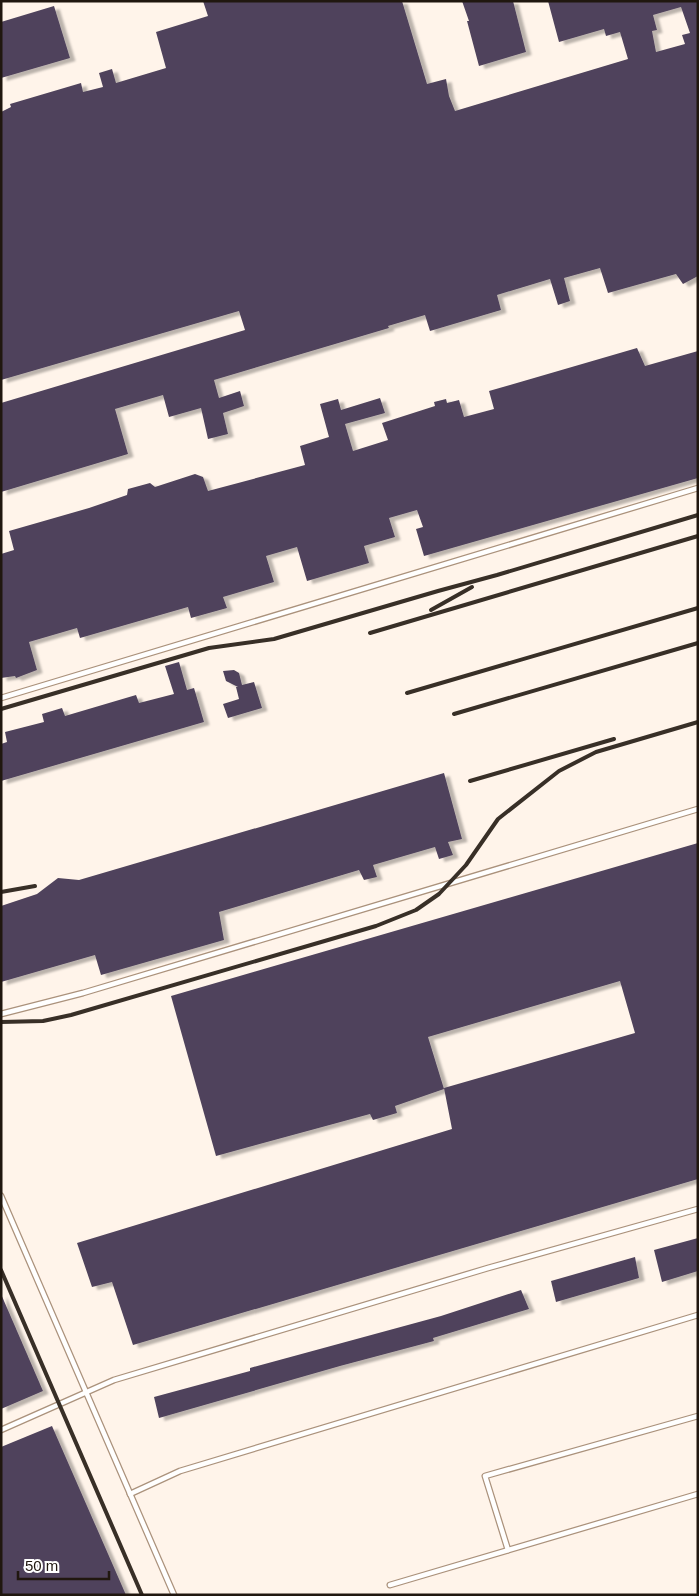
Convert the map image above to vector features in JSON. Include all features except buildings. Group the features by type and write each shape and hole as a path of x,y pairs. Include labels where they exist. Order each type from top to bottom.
{"lane":[{"path":"1,698 698,488"},
{"path":"1,1014 92,990 698,809"},
{"path":"1,1196 174,1595"},
{"path":"1,1430 114,1380 488,1268 698,1209"},
{"path":"130,1494 180,1471 698,1315"},
{"path":"508,1550 485,1476 698,1416"},
{"path":"390,1585 698,1494"}],"railway":[{"path":"1,709 209,648 274,639 698,515"},
{"path":"370,633 698,536"},
{"path":"431,610 472,587"},
{"path":"407,693 698,608"},
{"path":"454,714 698,643"},
{"path":"1,1022 43,1021 71,1015 376,926 416,910 439,894 466,865 498,819 559,771 596,752 698,722"},
{"path":"470,781 614,739"},
{"path":"1,892 35,886"},
{"path":"1,1270 142,1595"}]}
